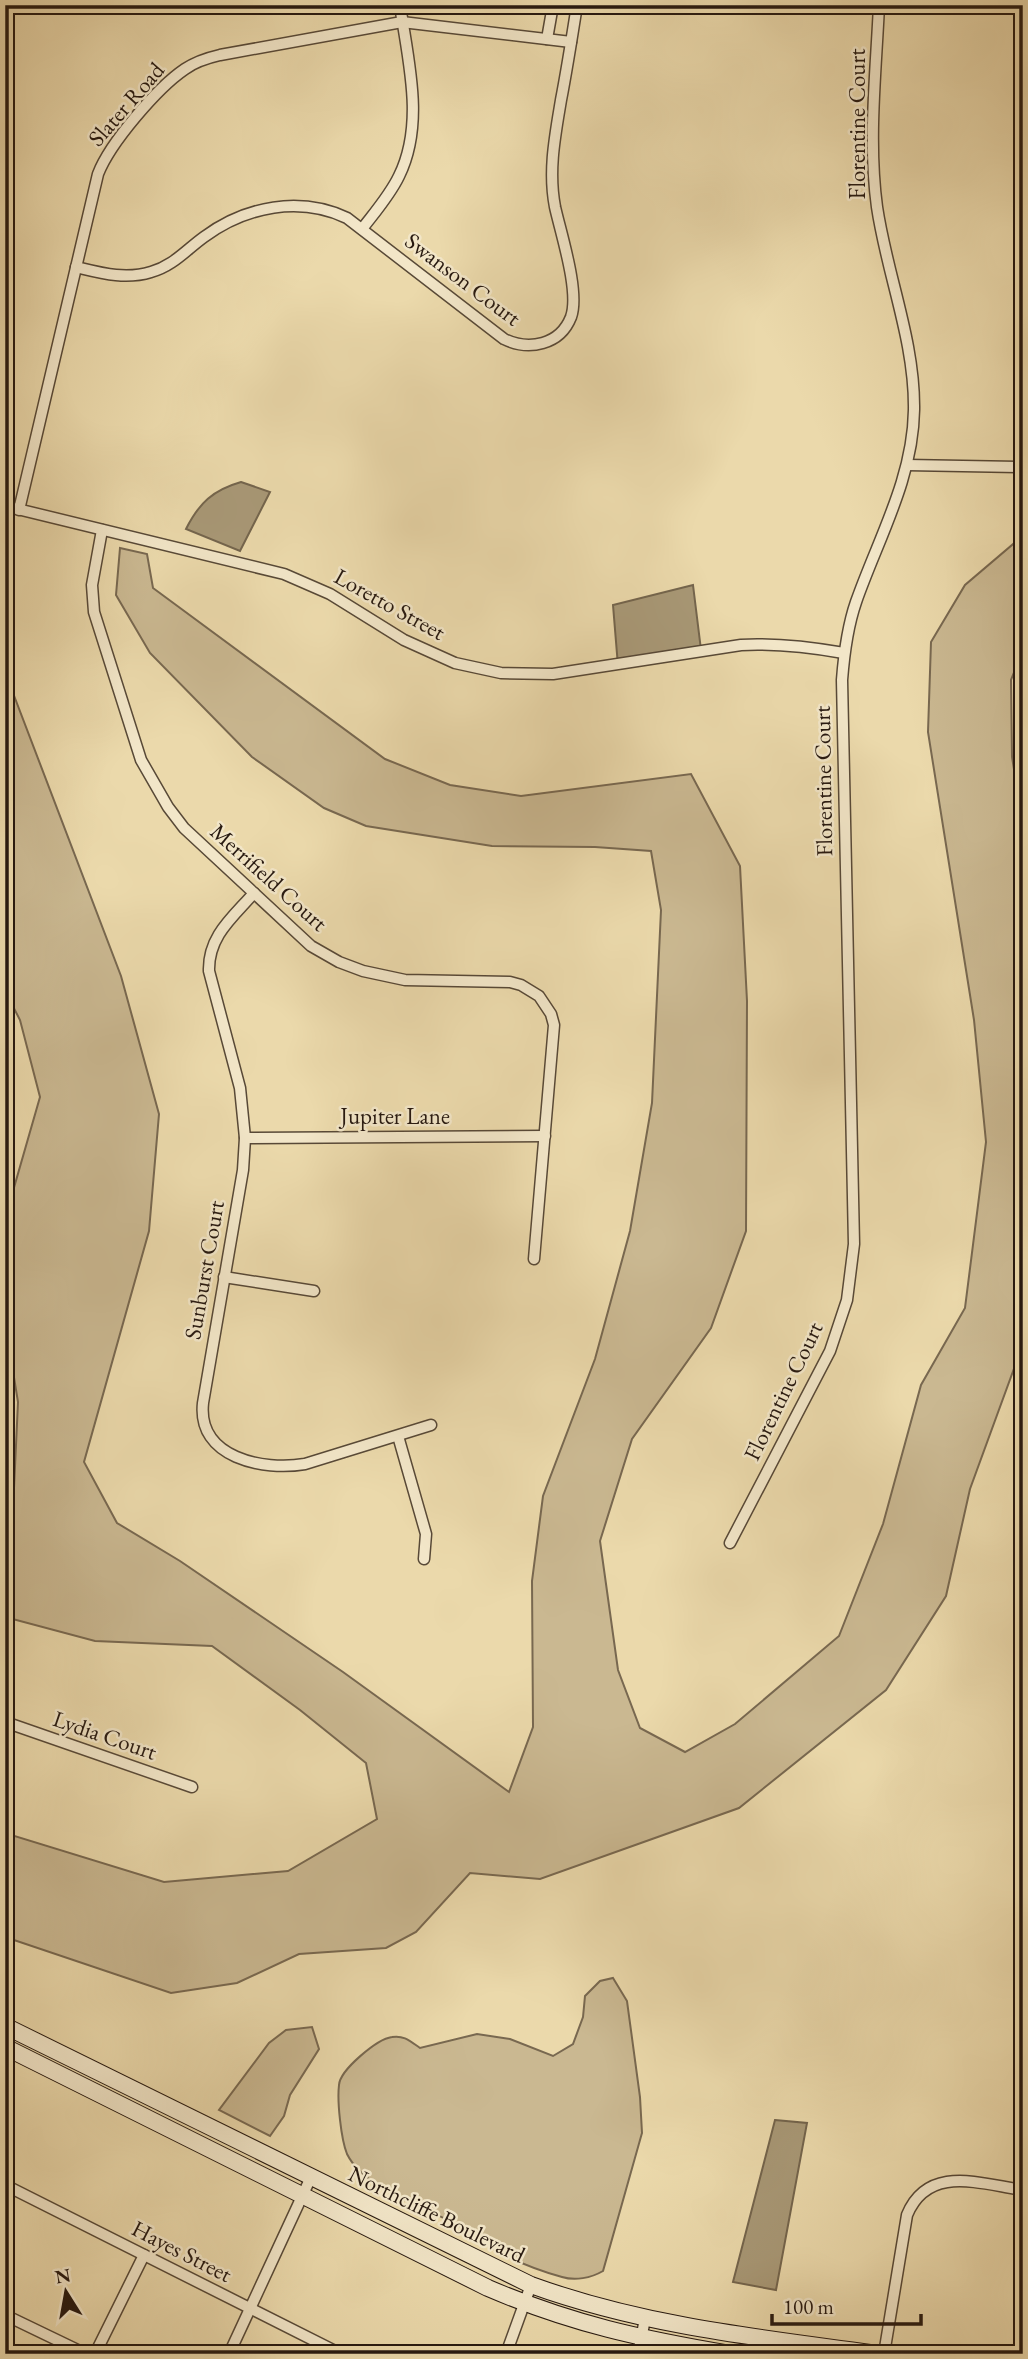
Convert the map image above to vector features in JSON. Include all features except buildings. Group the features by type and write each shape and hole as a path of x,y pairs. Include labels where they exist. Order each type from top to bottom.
{"main road":[{"name":"Northcliffe Boulevard","path":"5,2026 531,2285 594,2307 755,2346 878,2354"},
{"name":"Northcliffe Boulevard","path":"5,2047 488,2288 639,2346 731,2354"}],"street":[{"path":"362,229 397,181 412,136 413,98 400,5"},
{"path":"547,39 553,5"},
{"name":"Swanson Court","path":"76,267 124,276 153,272 234,219 286,205 310,206 336,213 362,229 504,339 522,346 545,343 562,331 572,314 573,293 555,204 552,163 577,5"},
{"name":"Florentine Court","path":"730,1543 830,1351 847,1300 852,1271 854,1244 842,680 844,653 856,602 902,485 914,411 907,343 882,237 874,172 879,5"},
{"name":"Slater Road","path":"19,510 98,174 104,159 123,132 173,78 202,60 220,55 402,22 571,42"},
{"path":"907,465 1023,467"},
{"name":"Loretto Street","path":"5,506 284,574 330,594 430,653 501,673 553,674 741,645 795,645 844,653"},
{"name":"Merrifield Court","path":"102,530 92,585 94,612 141,760 168,807 184,828 311,946 340,962 363,971 405,980 510,982 531,989 551,1014 554,1025 534,1259"},
{"name":"Sunburst Court","path":"254,893 217,934 208,960 240,1088 245,1139 243,1170 202,1410 206,1430 216,1445 225,1451 257,1464 289,1467 431,1425"},
{"name":"Jupiter Lane","path":"245,1139 545,1136"},
{"path":"224,1277 314,1291"},
{"path":"398,1436 426,1534 424,1559"},
{"name":"Lydia Court","path":"5,1722 192,1787"},
{"path":"229,2354 311,2177"},
{"path":"884,2354 907,2215 916,2197 933,2185 952,2180 1023,2190"},
{"name":"Hayes Street","path":"5,2185 341,2354"},
{"path":"95,2354 144,2255"},
{"path":"506,2354 531,2285"},
{"path":"5,2315 86,2354"},
{"path":"639,2346 645,2319"}],"shaded area":[{"path":"241,482 270,492 240,551 186,529 208,499 222,489"},
{"path":"1019,539 1023,539 1023,650 1011,680 1012,757 1023,824 1023,1344 970,1489 946,1596 886,1690 739,1808 540,1879 470,1873 416,1932 386,1948 299,1954 237,1983 171,1993 5,1937 5,1833 164,1882 288,1871 377,1819 366,1763 300,1710 212,1646 95,1641 5,1617 5,1527 14,1488 18,1402 5,1322 5,1219 40,1097 20,1020 5,991 5,672 121,976 159,1114 149,1231 84,1462 117,1523 180,1561 343,1672 509,1792 533,1727 532,1581 543,1496 595,1359 630,1231 652,1103 661,910 651,851 595,847 492,846 366,826 324,808 252,757 150,653 116,595 120,548 147,554 153,588 385,759 450,785 521,796 691,774 740,866 747,1001 746,1231 711,1328 632,1439 600,1541 618,1670 640,1728 685,1752 735,1724 839,1636 883,1524 921,1385 965,1308 986,1142 974,1020 928,732 931,642 965,585"},
{"path":"693,585 701,650 618,666 613,605"},
{"path":"613,1978 627,2001 642,2133 603,2271 572,2279 524,2264 496,2251 458,2225 381,2188 356,2167 347,2154 343,2139 339,2085 346,2071 369,2049 392,2037 403,2038 420,2048 477,2034 510,2039 553,2056 573,2044 583,2017 585,1996 600,1981"},
{"path":"312,2027 319,2049 290,2095 284,2116 270,2136 219,2110 269,2043 286,2030"},
{"path":"775,2120 807,2123 776,2290 733,2282"}]}
